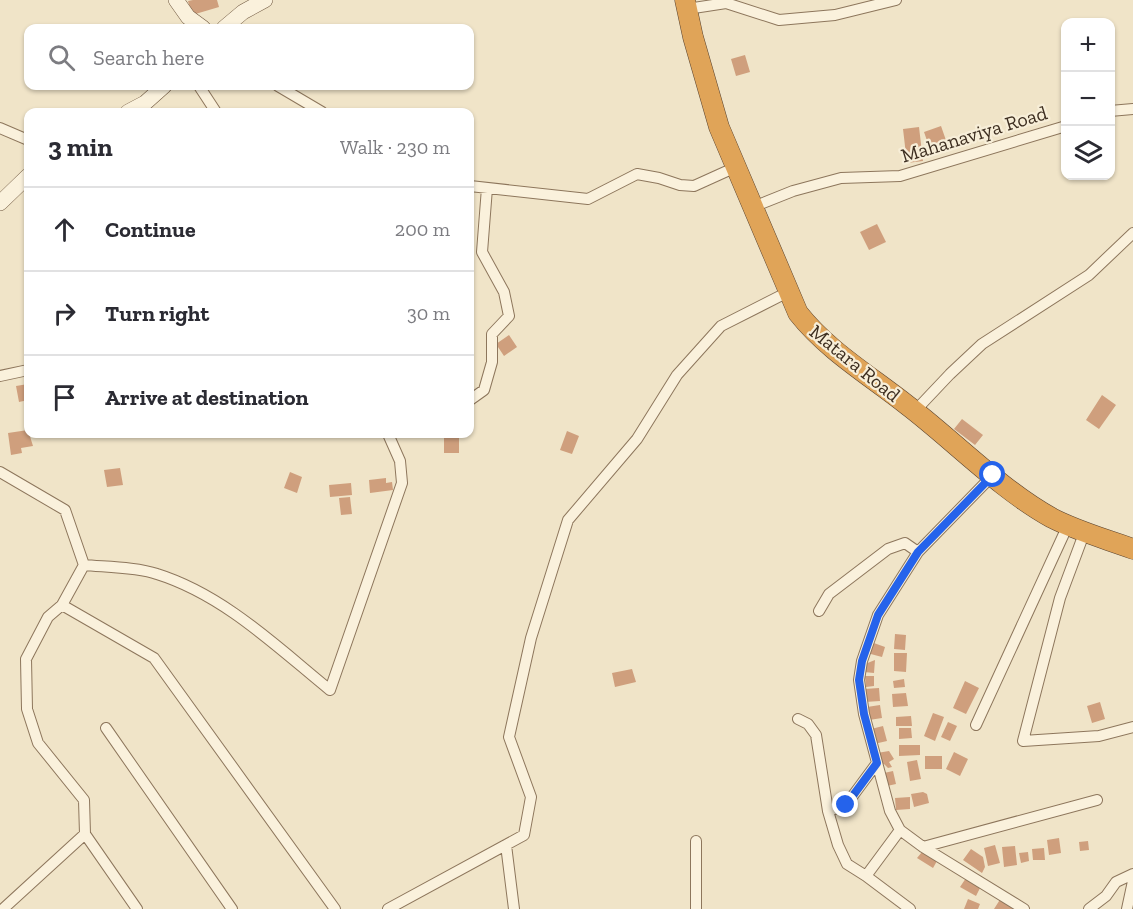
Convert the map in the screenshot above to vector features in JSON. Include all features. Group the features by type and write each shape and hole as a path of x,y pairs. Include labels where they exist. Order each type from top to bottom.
{"highway":[{"name":"Matara Road","path":"686,4 719,127 798,313 813,331 837,353 915,411 1028,503 1052,518 1133,549"}],"main road":[{"path":"176,0 188,17 198,24"},
{"path":"229,24 243,12 265,0"},
{"path":"136,108 160,90"},
{"path":"0,203 24,180"}],"street":[{"path":"686,4 726,3 779,20 835,15 896,0"},
{"path":"202,90 213,108"},
{"path":"285,90 315,108"},
{"path":"1115,111 1133,109"},
{"name":"Mahanaviya Road","path":"753,207 793,191 841,178 900,176 1061,127"},
{"path":"0,128 24,138"},
{"path":"474,186 588,199 637,174 680,185 694,186 736,167"},
{"path":"474,397 484,390 492,362 492,334 509,316 504,292 482,252 487,188"},
{"path":"915,411 982,344 1089,275 1133,233"},
{"path":"388,909 524,835 531,797 509,737 531,638 568,520 638,439 677,375 721,326 788,292"},
{"path":"0,376 24,371"},
{"path":"84,565 155,573 201,592 240,618 330,690 402,483 400,460 390,438"},
{"path":"0,472 64,510 84,565 62,605 48,617 27,659 27,709 38,743 84,800 85,834 137,909"},
{"path":"993,475 918,552 878,615 862,661 859,680 864,714 877,763 891,811 900,830 923,847 1024,909"},
{"path":"976,725 1077,528"},
{"path":"1077,528 1023,741 1099,736 1133,727"},
{"path":"819,611 829,594 888,549 905,543 918,552"},
{"path":"62,605 154,658 334,909"},
{"path":"798,719 808,724 816,735 828,811 838,845 847,864 910,909"},
{"path":"106,728 232,909"},
{"path":"828,811 846,805 877,763"},
{"path":"923,847 1097,800"},
{"path":"866,876 900,830"},
{"path":"3,909 85,834"},
{"path":"696,841 696,909"},
{"path":"506,845 514,909"},
{"path":"1089,909 1106,896 1116,882 1133,874"},
{"path":"1126,909 1133,882"}],"building":[{"path":"217,0 219,7 192,15 188,1"},
{"path":"745,55 750,72 736,76 731,59"},
{"path":"941,126 948,146 931,152 924,132"},
{"path":"919,127 923,161 907,163 903,129"},
{"path":"877,224 886,242 869,250 860,232"},
{"path":"509,335 517,347 504,356 496,344"},
{"path":"24,385 24,401 19,402 16,386"},
{"path":"1102,395 1116,405 1099,429 1086,420"},
{"path":"962,419 983,435 975,445 954,429"},
{"path":"24,431 24,438 30,438 33,446 21,448 22,453 11,455 8,433"},
{"path":"567,431 579,436 572,454 560,450"},
{"path":"444,438 459,438 459,453 444,453"},
{"path":"120,468 123,485 107,487 104,470"},
{"path":"290,472 302,477 297,493 284,488"},
{"path":"386,478 386,483 392,482 393,490 370,493 369,480"},
{"path":"351,483 352,495 330,497 329,485"},
{"path":"350,497 352,514 341,515 339,498"},
{"path":"895,634 906,635 905,650 894,649"},
{"path":"871,642 885,647 882,657 867,653"},
{"path":"894,653 907,653 906,672 894,671"},
{"path":"875,660 874,673 864,672 865,664"},
{"path":"632,669 636,682 615,687 612,673"},
{"path":"865,676 874,676 874,686 866,687"},
{"path":"904,679 905,687 894,688 893,681"},
{"path":"965,681 979,688 966,714 953,708"},
{"path":"879,688 880,701 865,702 864,689"},
{"path":"906,693 908,706 893,707 892,694"},
{"path":"1100,702 1105,719 1092,723 1087,706"},
{"path":"880,705 882,718 869,720 867,707"},
{"path":"933,713 944,717 935,741 924,736"},
{"path":"911,716 912,726 896,726 896,717"},
{"path":"948,722 957,726 950,741 941,737"},
{"path":"883,726 887,741 874,744 871,729"},
{"path":"899,728 911,728 912,738 899,739"},
{"path":"899,745 920,745 920,755 899,756"},
{"path":"889,751 894,759 889,762 892,767 879,765 877,753"},
{"path":"954,752 968,759 960,776 946,769"},
{"path":"925,756 942,756 942,769 925,769"},
{"path":"917,760 921,779 910,781 907,762"},
{"path":"893,771 896,784 887,786 884,773"},
{"path":"923,792 927,794 929,803 914,807 911,794"},
{"path":"910,797 910,809 896,810 895,798"},
{"path":"1059,838 1061,853 1049,855 1047,840"},
{"path":"1088,841 1089,850 1080,851 1079,842"},
{"path":"995,845 1000,863 988,866 984,848"},
{"path":"1015,846 1017,865 1004,867 1002,847"},
{"path":"1044,848 1045,860 1033,860 1032,849"},
{"path":"971,849 983,857 985,867 982,873 963,860"},
{"path":"922,852 937,861 933,868 917,858"},
{"path":"1028,852 1029,861 1021,863 1019,853"},
{"path":"966,878 981,886 976,896 960,887"},
{"path":"1001,898 1015,907 1013,909 994,909"},
{"path":"968,899 980,904 978,909 964,909"}],"route":[{"path":"846,805 877,763 864,714 859,680 862,661 878,615 918,552 993,475"}]}
